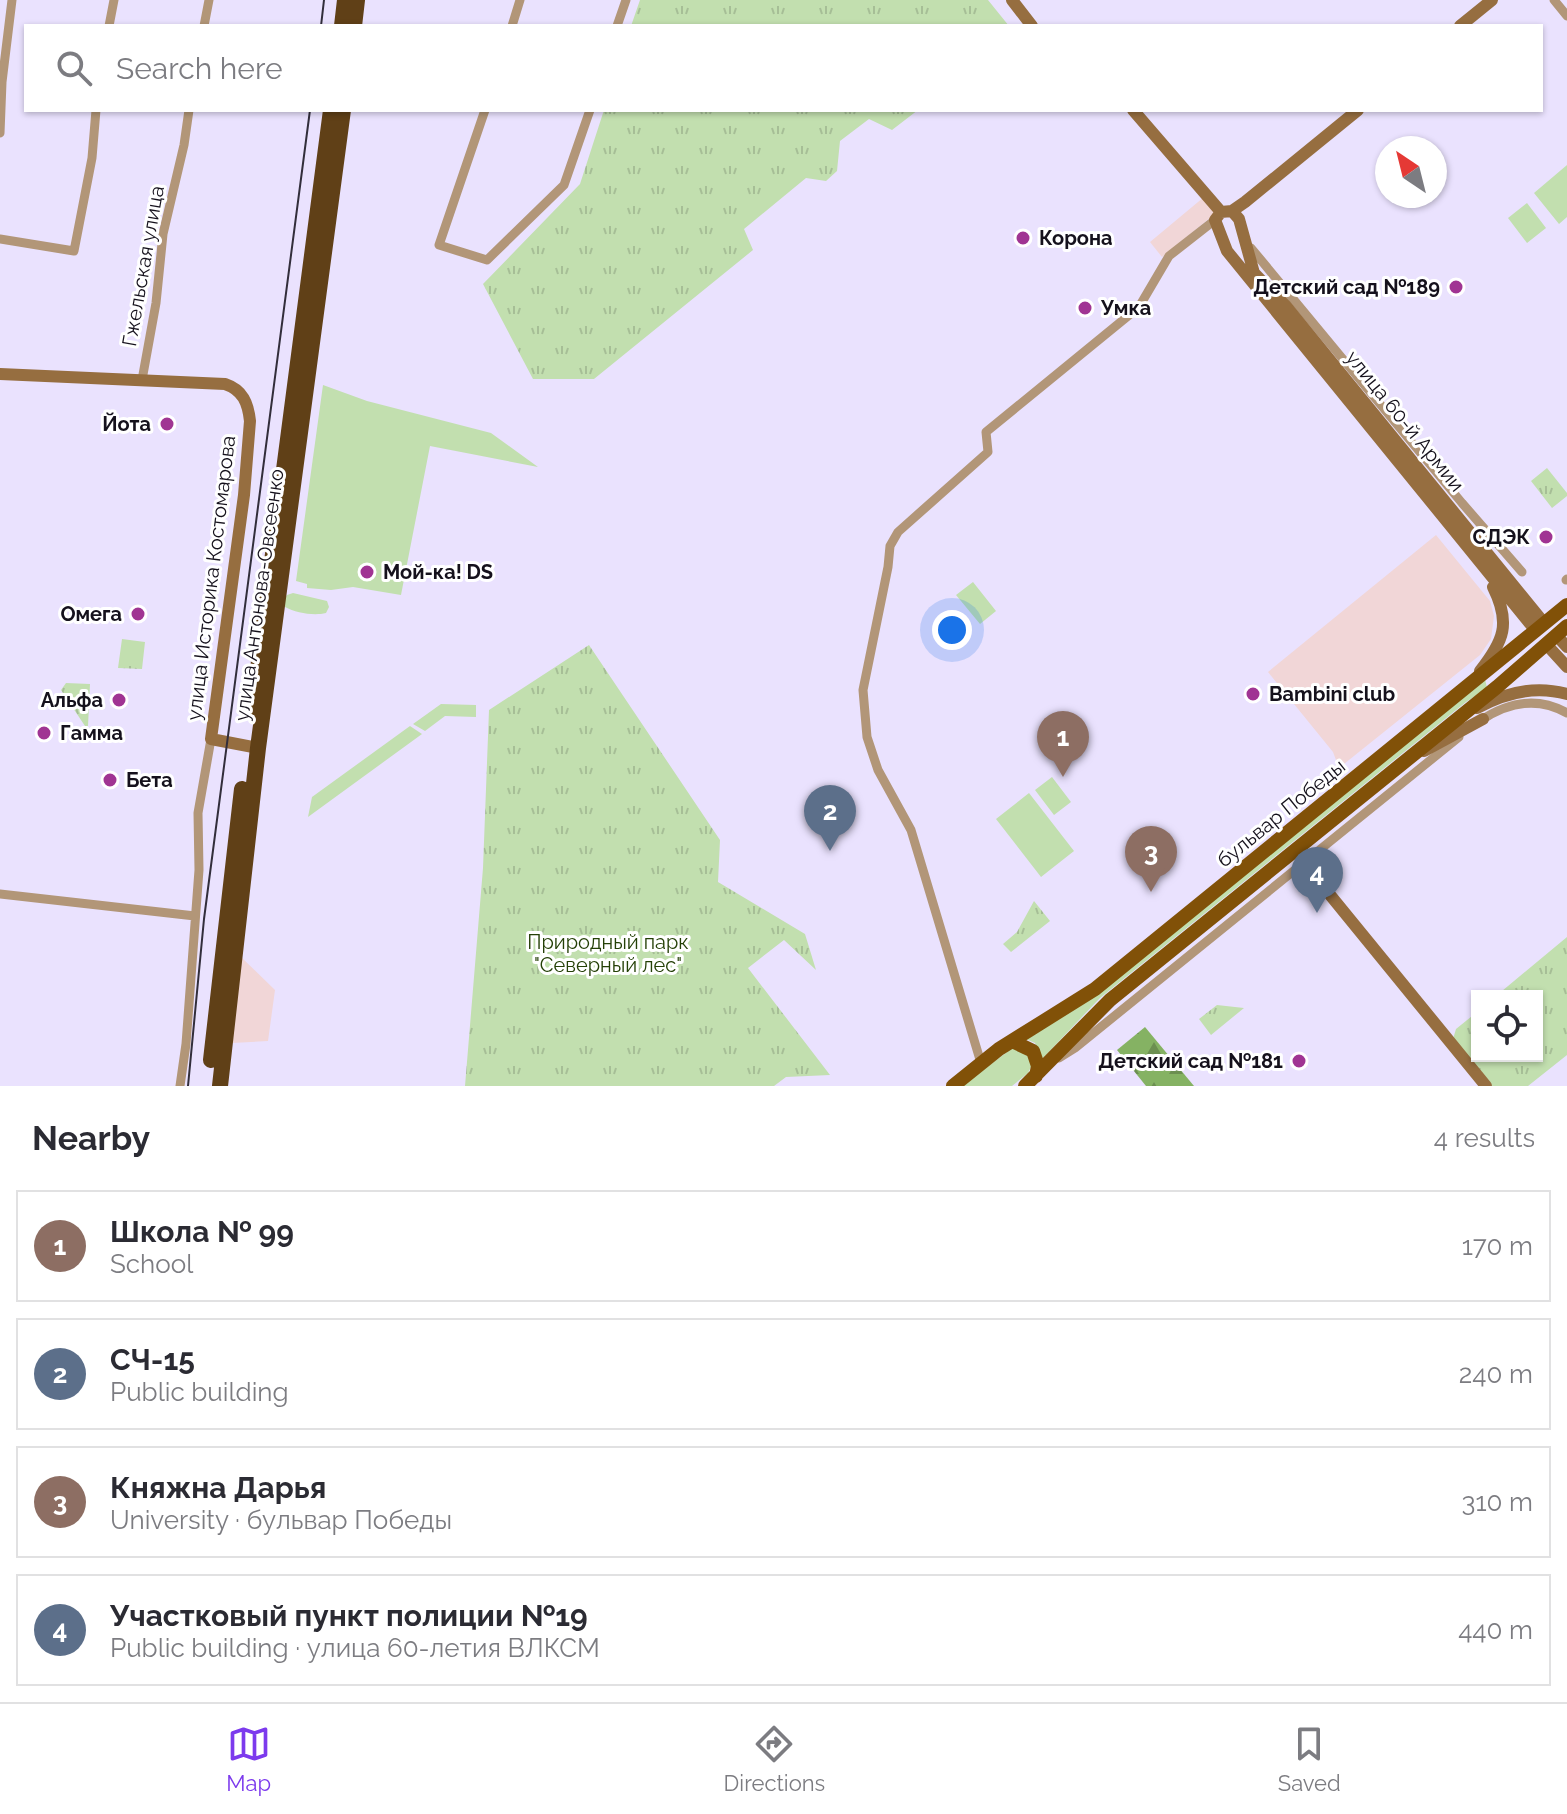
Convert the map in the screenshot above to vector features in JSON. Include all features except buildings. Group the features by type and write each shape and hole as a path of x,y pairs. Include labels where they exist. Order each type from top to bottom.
{"highway":[{"path":"342,24 345,0"},
{"path":"354,24 357,0"},
{"name":"улица Антонова-Овсеенко","path":"331,112 333,144"},
{"name":"улица Антонова-Овсеенко","path":"209,1086 222,944 253,748 333,144 342,112"},
{"name":"улица Антонова-Овсеенко","path":"220,1086 253,748"}],"main road":[{"name":"бульвар Победы","path":"953,1086 1012,1041 1095,989 1567,605"},
{"name":"улица 60-й Армии","path":"1540,627 1556,635"},
{"name":"бульвар Победы","path":"1031,1081 1110,1000 1497,687 1556,635"},
{"name":"бульвар Победы","path":"1012,1041 1033,1051 1038,1066 1031,1081"}],"street":[{"path":"0,133 2,82 12,0"},
{"path":"109,24 114,0"},
{"path":"204,24 209,0"},
{"path":"513,24 520,0"},
{"path":"618,24 626,0"},
{"path":"1012,0 1030,24"},
{"path":"1462,24 1492,0"},
{"path":"1554,0 1567,16"},
{"path":"0,239 74,251 92,158 96,112"},
{"name":"Гжельская улица","path":"142,380 156,303 163,234 189,112"},
{"path":"484,112 439,245 487,260 564,185 589,112"},
{"name":"улица 60-й Армии","path":"1135,112 1223,214 1239,219 1254,273 1286,306 1485,569 1540,627"},
{"path":"981,1063 911,830 885,787 867,737 863,690 890,546 898,532 988,452 986,432 1139,307 1169,256 1355,112"},
{"name":"улица 60-й Армии","path":"1223,214 1227,251 1540,627"},
{"path":"1227,251 1235,256 1249,249 1522,572"},
{"path":"0,374 142,380"},
{"name":"улица Историка Костомарова","path":"142,380 225,384 241,394 250,421 244,495 198,813 200,845 180,1086"},
{"path":"1467,687 1491,657 1503,628 1502,607 1485,569"},
{"name":"улица 60-й Армии","path":"1556,635 1567,647"},
{"name":"улица 60-й Армии","path":"1556,635 1567,667"},
{"path":"1447,726 1482,705 1517,691 1545,690 1567,694"},
{"path":"1401,764 1504,707 1530,702 1567,713"},
{"path":"1049,1064 1075,1048 1434,755 1483,719"},
{"name":"улица Историка Костомарова","path":"211,739 253,748"},
{"path":"1304,863 1486,1086"},
{"path":"0,894 195,916"}],"shaded area":[{"path":"1204,197 1217,212 1162,257 1150,242"},
{"path":"1436,535 1490,601 1494,616 1491,639 1480,655 1339,768 1333,752 1268,672"},
{"path":"240,956 275,990 268,1041 232,1043"}],"green space":[{"path":"640,0 988,0 1007,24 632,24"},
{"path":"603,112 915,112 892,130 869,119 840,141 837,171 826,181 806,178 744,229 753,250 594,379 533,379 483,284 580,184"},
{"path":"1567,165 1567,217 1559,224 1534,193"},
{"path":"1527,203 1546,228 1527,243 1508,218"},
{"path":"323,385 367,401 491,433 538,467 430,446 401,595 353,587 331,590 307,588 307,584 296,581"},
{"path":"1547,468 1567,493 1552,508 1531,481"},
{"path":"973,582 996,611 980,624 956,595"},
{"path":"293,593 327,601 329,607 326,613 316,614 289,609 283,601"},
{"path":"122,639 145,642 142,669 118,668"},
{"name":"Природный парк \"Северный лес\"","path":"589,645 720,840 718,882 805,934 816,970 784,940 748,968 830,1075 786,1077 774,1086 465,1086 483,868 489,710"},
{"path":"1485,679 1487,688 1100,998 1042,1059 1035,1043 1026,1039"},
{"path":"66,683 90,684 88,726 85,726 61,690"},
{"path":"441,704 476,705 476,717 445,716 425,731 413,724"},
{"path":"410,726 422,734 308,817 312,797"},
{"path":"1052,777 1071,802 1054,815 1035,790"},
{"path":"1029,793 1074,851 1041,877 996,819"},
{"path":"1034,901 1050,921 1011,952 1003,944 1017,932"},
{"path":"1567,937 1567,1055 1528,1086 1492,1086 1472,1062 1543,1062 1543,990 1503,990"},
{"path":"1217,1005 1244,1008 1211,1035 1199,1019"},
{"path":"1471,1017 1471,1061 1453,1039 1456,1029"},
{"path":"1145,1027 1194,1086 1146,1086 1117,1050"},
{"path":"1018,1048 1028,1055 1032,1065 1028,1073 1012,1086 962,1086 1011,1049"}],"railway":[{"path":"321,24 324,0"},
{"path":"188,1086 204,919 310,112"}],"place":[{"name":"Корона","path":"1023,238"},
{"name":"Детский сад №189","path":"1456,287"},
{"name":"Умка","path":"1085,308"},
{"name":"Йота","path":"167,424"},
{"name":"СДЭК","path":"1546,537"},
{"name":"Мой-ка! DS","path":"367,572"},
{"name":"Омега","path":"138,614"},
{"name":"Bambini club","path":"1253,694"},
{"name":"Альфа","path":"119,700"},
{"name":"Гамма","path":"44,733"},
{"name":"Школа № 99","path":"1063,777"},
{"name":"Бета","path":"110,780"},
{"name":"СЧ-15","path":"830,851"},
{"name":"Княжна Дарья","path":"1151,892"},
{"name":"Участковый пункт полиции №19","path":"1317,913"},
{"name":"Детский сад №181","path":"1299,1061"}]}
